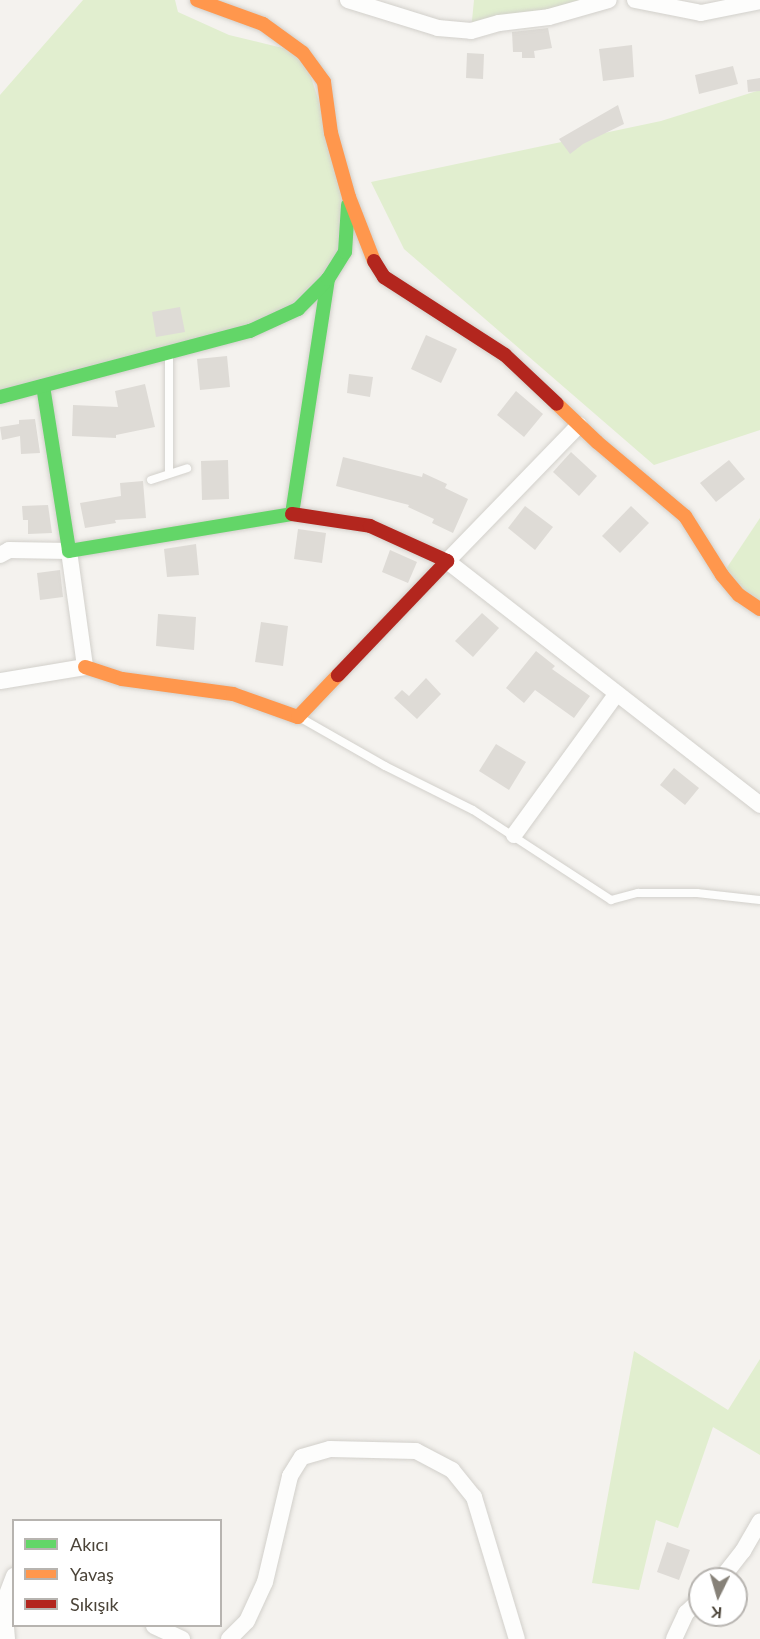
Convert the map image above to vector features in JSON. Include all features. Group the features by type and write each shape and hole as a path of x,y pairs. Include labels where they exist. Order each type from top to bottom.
{"street":[{"path":"197,0 263,24 303,53 324,82 331,134 348,197 371,257 384,277 505,355 579,425 685,516 722,575 739,595 760,609"},
{"path":"348,0 438,28 471,31 499,24 549,17 609,0"},
{"path":"635,0 701,13 760,1"},
{"path":"0,397 250,330 298,309 328,279 345,252 348,197"},
{"path":"292,514 328,279"},
{"path":"43,386 85,667"},
{"path":"0,681 85,667 122,679 233,694 298,717 579,425"},
{"path":"0,555 9,550 69,551 292,514 370,526 447,561 760,805"},
{"path":"514,836 617,693"},
{"path":"229,1639 247,1621 265,1582 290,1476 302,1457 330,1449 416,1452 452,1470 474,1497 517,1639"},
{"path":"731,1567 760,1522"},
{"path":"7,1639 4,1602 12,1581"},
{"path":"674,1639 688,1611"}],"lane":[{"path":"169,352 169,472"},
{"path":"152,480 169,472 187,468"},
{"path":"298,717 385,766 473,810 610,900 638,893 697,893 760,900"}],"green space":[{"path":"83,0 175,0 178,12 229,35 303,53 340,166 345,252 276,319 0,397 0,95"},
{"path":"474,0 609,0 471,31"},
{"path":"760,90 760,430 654,465 404,249 371,182 661,121"},
{"path":"760,518 760,609 722,575"},
{"path":"634,1351 728,1410 760,1359 760,1455 713,1427 678,1528 656,1520 639,1590 592,1583"}],"building":[{"path":"548,28 552,48 534,51 535,58 522,58 522,52 513,52 512,32"},
{"path":"632,45 634,77 603,81 599,49"},
{"path":"467,53 484,54 483,79 466,78"},
{"path":"733,66 738,84 699,94 695,75"},
{"path":"760,78 760,91 748,92 747,80"},
{"path":"618,105 624,124 583,144 570,154 559,139"},
{"path":"180,307 185,332 156,337 152,312"},
{"path":"426,335 457,349 441,383 411,369"},
{"path":"227,356 230,387 200,390 197,359"},
{"path":"349,374 373,377 370,397 347,393"},
{"path":"145,384 155,427 116,435 116,438 72,436 73,405 118,407 115,391"},
{"path":"516,391 543,414 524,437 497,415"},
{"path":"35,419 40,453 21,454 20,436 2,440 0,427 19,424 19,420"},
{"path":"571,452 597,476 579,496 553,472"},
{"path":"343,457 422,477 423,473 447,484 445,488 468,499 453,533 432,523 434,519 408,507 409,505 336,486"},
{"path":"228,460 229,499 202,500 201,461"},
{"path":"729,460 745,479 716,502 700,483"},
{"path":"143,481 146,518 115,520 116,523 85,528 80,503 121,496 120,483"},
{"path":"48,505 52,533 28,534 28,520 23,520 22,506"},
{"path":"525,506 553,527 535,550 508,528"},
{"path":"631,506 649,523 620,553 602,536"},
{"path":"298,529 326,533 322,563 294,559"},
{"path":"196,544 199,575 167,577 164,549"},
{"path":"390,550 417,562 408,583 382,572"},
{"path":"60,570 63,597 40,600 37,573"},
{"path":"482,613 499,628 473,657 455,641"},
{"path":"158,614 196,617 194,650 156,646"},
{"path":"261,622 288,626 283,666 255,662"},
{"path":"536,651 555,666 552,669 590,696 574,718 535,690 524,703 506,688"},
{"path":"426,678 441,694 417,719 394,698 402,690 409,696"},
{"path":"496,744 526,762 509,790 479,771"},
{"path":"674,768 699,788 685,805 660,785"},
{"path":"667,1542 690,1550 679,1580 657,1572"}],"traffic: fast":[{"path":"0,397 250,331 298,309 328,279 345,252 348,205"},
{"path":"43,386 69,551 292,514 328,279"}],"traffic: slow":[{"path":"197,0 263,24 303,53 324,82 331,133 349,197 374,261"},
{"path":"557,404 597,442 685,516 722,575 739,595 760,609"},
{"path":"85,667 122,679 233,694 298,717 338,675"}],"traffic: jam":[{"path":"374,261 384,277 505,355 557,404"},
{"path":"292,514 370,526 447,561 338,675"}]}
